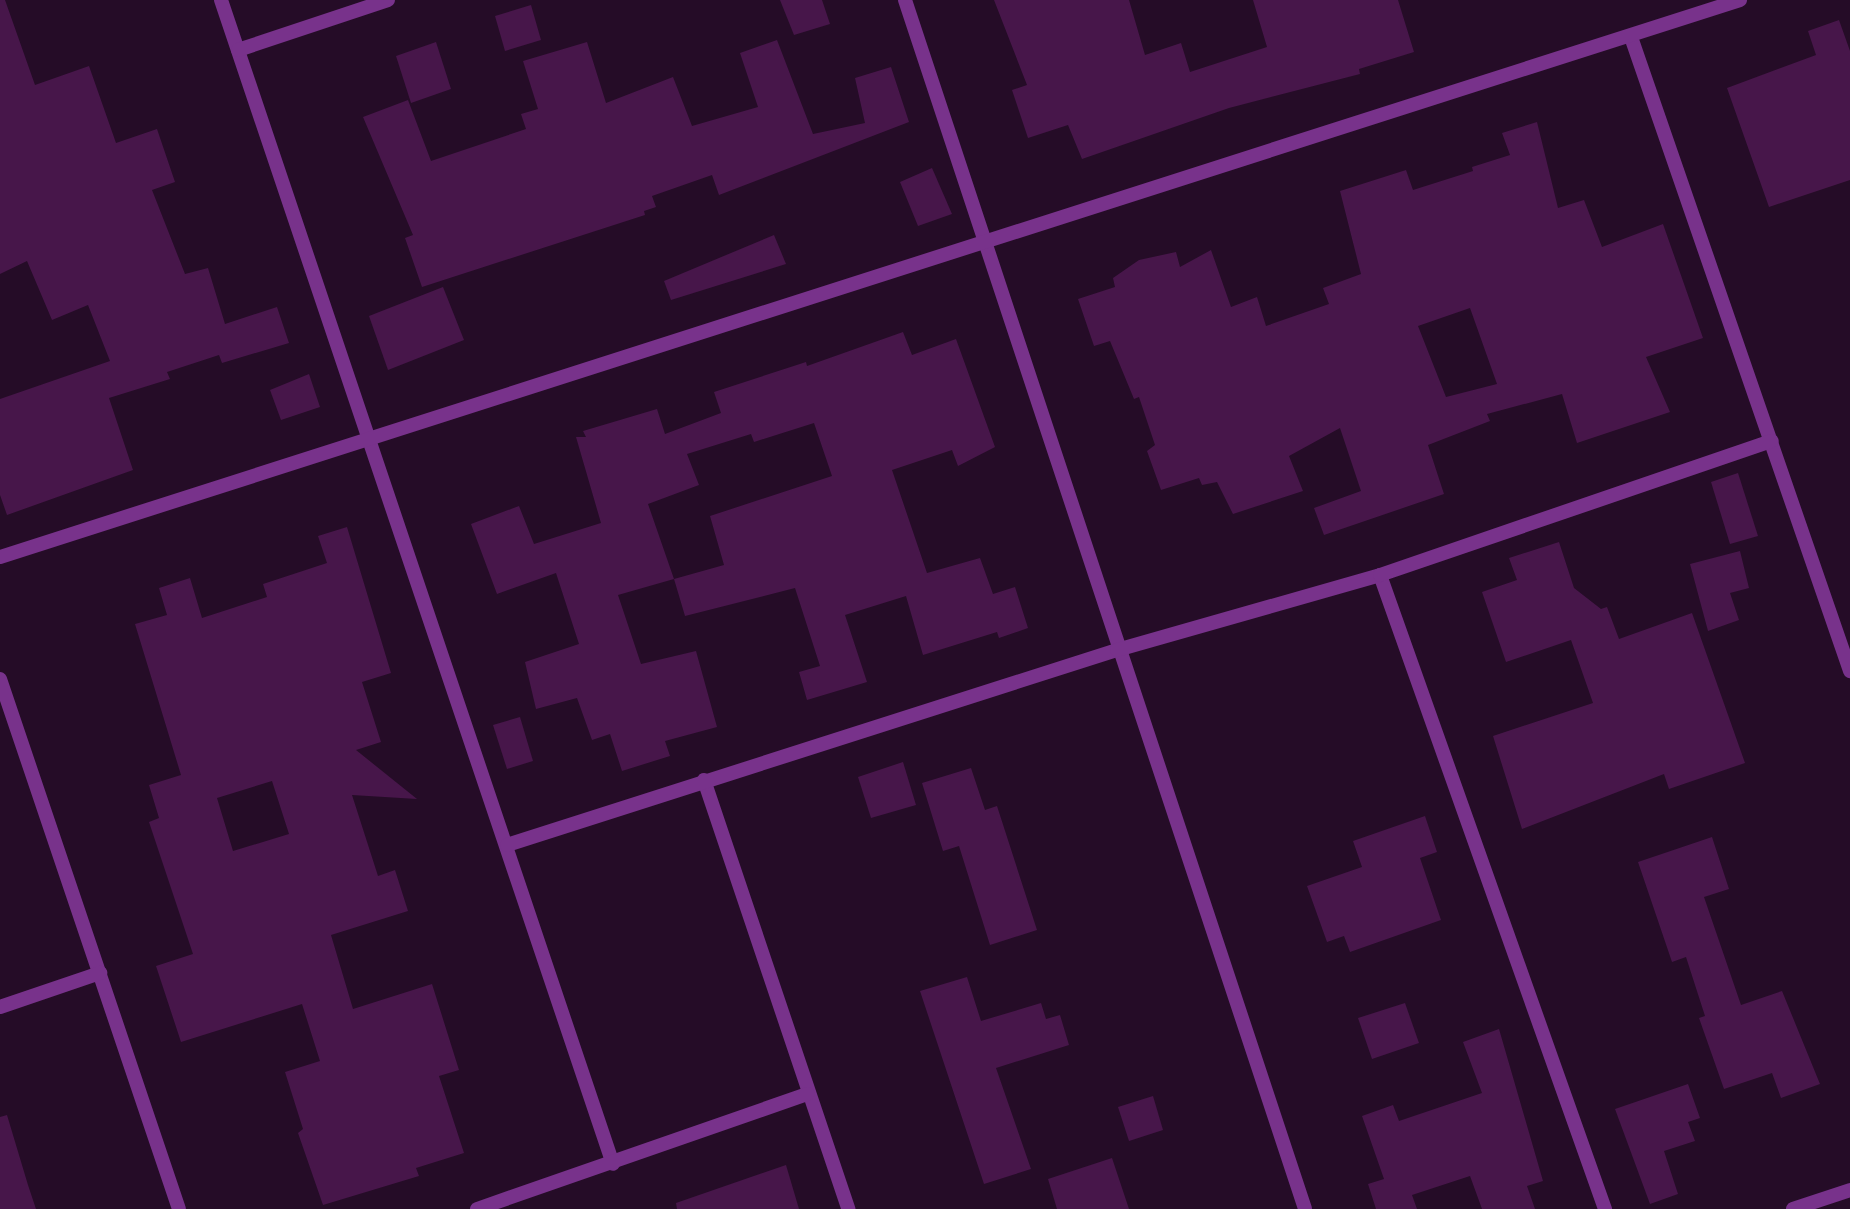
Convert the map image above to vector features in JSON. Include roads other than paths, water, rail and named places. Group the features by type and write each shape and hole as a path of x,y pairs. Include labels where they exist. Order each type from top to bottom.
{"street":[{"path":"220,0 613,1164"},
{"path":"238,50 388,0"},
{"path":"905,0 986,241 1117,650 1305,1209"},
{"path":"0,556 1740,0"},
{"path":"1631,37 1850,671"},
{"path":"507,845 704,779 1117,650 1380,575 1772,441"},
{"path":"1380,575 1605,1209"},
{"path":"0,679 180,1209"},
{"path":"704,779 848,1209"},
{"path":"0,1007 100,974"},
{"path":"477,1209 613,1164 808,1094"},
{"path":"1793,1209 1850,1190"}]}
